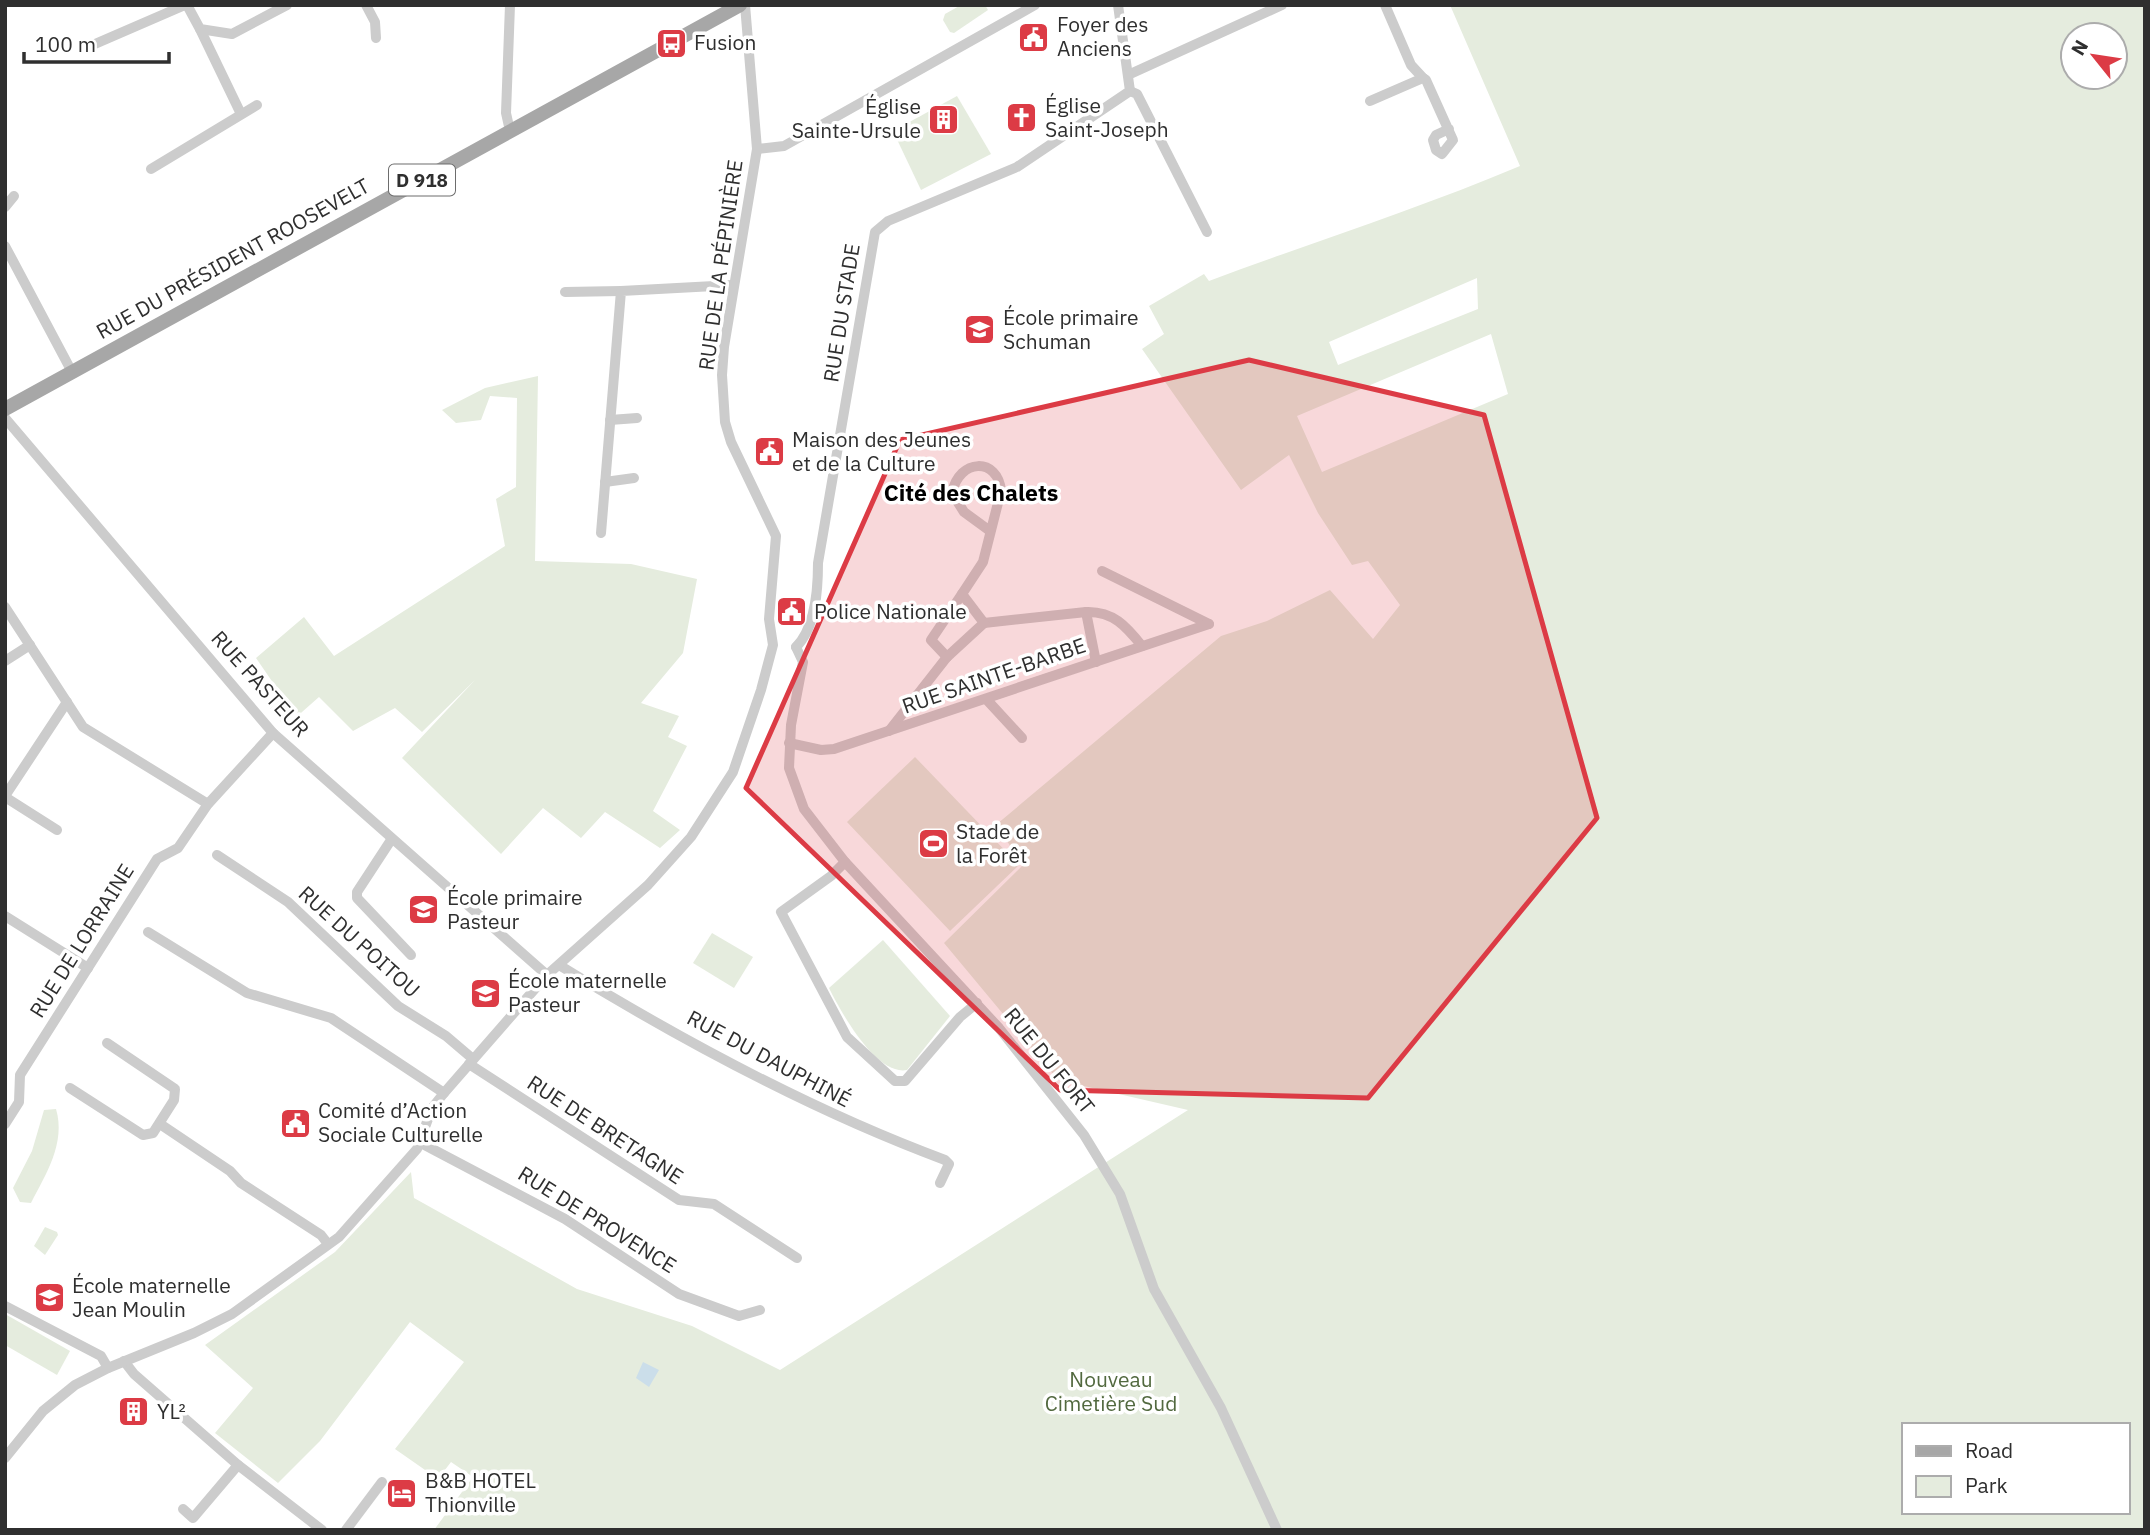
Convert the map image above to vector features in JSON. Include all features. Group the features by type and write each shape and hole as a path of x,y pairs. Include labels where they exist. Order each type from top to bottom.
{"main road":[{"name":"RUE DU PRÉSIDENT ROOSEVELT","path":"5,409 742,5"}],"street":[{"path":"88,47 186,5 241,114"},
{"path":"200,29 232,34 287,5"},
{"path":"366,5 375,22 376,38"},
{"path":"510,5 506,113 510,131"},
{"name":"RUE DE LA PÉPINIÈRE","path":"742,5 757,149 724,347 725,422 737,458 776,536 769,619 773,645"},
{"path":"757,149 784,146 1035,5"},
{"path":"1118,5 1130,91 1137,94 1208,232"},
{"path":"1128,75 1282,5"},
{"path":"1385,5 1411,65 1423,78 1449,129"},
{"path":"1370,100 1423,78"},
{"name":"RUE DU STADE","path":"796,647 805,635 818,591 818,563 875,232 888,220 1017,167 1130,91"},
{"path":"151,169 257,105"},
{"path":"5,207 14,196"},
{"path":"5,246 72,372"},
{"path":"565,292 733,285"},
{"path":"601,533 621,291"},
{"name":"RUE PASTEUR","path":"5,418 273,733 547,975"},
{"path":"610,420 637,418"},
{"path":"947,657 931,640 983,562 998,509 1000,481 984,467 972,465 962,471 955,481 953,493 964,512 990,531"},
{"path":"605,482 634,478"},
{"name":"RUE SAINTE-BARBE","path":"789,743 821,750 889,732 1209,624 1102,570"},
{"path":"962,594 984,623"},
{"path":"5,607 83,727 208,804"},
{"path":"1086,612 1096,662"},
{"path":"889,732 947,657 984,623 1086,612 1112,616 1126,626 1142,646"},
{"path":"5,662 30,645"},
{"path":"5,1458 43,1411 61,1395 108,1368 194,1333 237,1312 328,1244 371,1201 419,1142 432,1108 471,1062 547,975 648,885 705,818 733,772 746,739 773,645 796,647"},
{"name":"RUE DU FORT","path":"796,647 803,662 789,743 789,768 801,802 813,824 845,862 976,1003 1084,1135 1120,1194 1154,1289 1221,1408 1277,1530"},
{"path":"987,700 1023,738"},
{"path":"57,830 5,796 67,702"},
{"name":"RUE DE LORRAINE","path":"5,1124 19,1102 20,1075 157,859 178,848 208,804 273,733"},
{"path":"391,840 357,892 357,898 411,955"},
{"name":"RUE DU POITOU","path":"217,855 288,902 398,1006 446,1037 471,1062"},
{"path":"845,862 831,876 781,912 847,1037 895,1081 905,1081 960,1017 976,1003"},
{"path":"5,916 88,968"},
{"path":"148,932 247,993 331,1018 444,1093"},
{"name":"RUE DU DAUPHINÉ","path":"559,965 629,1006 853,1125 945,1160 948,1164 940,1183"},
{"path":"70,1088 143,1135 153,1133 174,1100 175,1089 107,1043"},
{"name":"RUE DE BRETAGNE","path":"471,1062 679,1200 713,1204 797,1258"},
{"path":"160,1124 230,1171 241,1183 321,1235 328,1244"},
{"name":"RUE DE PROVENCE","path":"419,1142 546,1208 679,1294 739,1316 760,1310"},
{"path":"5,1306 101,1356 108,1368"},
{"path":"124,1361 134,1374 239,1465 322,1530"},
{"path":"183,1509 193,1518 239,1465"},
{"path":"346,1530 382,1482"}],"highlighted area":[{"path":"1249,360 1484,415 1597,818 1368,1098 1060,1090 746,788 900,440"}],"green space":[{"path":"961,5 985,5 988,10 954,33 950,32 943,20 945,14"},
{"name":"Nouveau Cimetière Sud","path":"1450,5 2145,5 2145,1530 434,1530 473,1477 451,1462 438,1479 395,1449 464,1362 410,1322 320,1441 278,1483 215,1433 253,1388 205,1345 335,1252 411,1172 414,1198 577,1289 692,1326 780,1370 1188,1110 1058,1080 944,943 1022,866 997,824 1221,636 1267,621 1330,590 1373,639 1400,605 1368,561 1352,565 1318,513 1289,455 1241,490 1142,349 1164,334 1149,306 1204,274 1209,281 1520,166","holes":["1477,278 1478,309 1338,365 1329,342","1491,334 1508,394 1322,472 1297,416"]},
{"path":"957,96 991,154 921,190 893,131"},
{"path":"538,376 535,561 631,564 697,579 683,653 641,703 679,716 668,737 687,746 653,811 680,830 660,848 605,812 581,838 543,808 501,854 402,758 475,680 422,732 395,708 353,731 319,697 285,727 267,704 278,690 256,658 304,617 334,656 505,546 496,499 516,487 517,398 490,396 481,420 456,423 442,410 485,388"},
{"name":"Stade de la Forêt","path":"915,757 1019,865 950,931 847,822"},
{"path":"712,933 753,957 734,988 693,963"},
{"path":"883,940 950,1016 907,1070 895,1069 872,1053 851,1026 829,988"},
{"path":"56,1109 58,1134 53,1158 31,1203 20,1202 13,1188 32,1151 44,1110"},
{"path":"45,1227 58,1235 45,1255 34,1246"},
{"path":"5,1314 70,1351 57,1375 5,1345"}],"water":[{"path":"643,1362 659,1370 649,1387 636,1378"}],"place":[{"name":"Foyer des Anciens","path":"1034,37"},
{"name":"Fusion","path":"671,43"},
{"name":"Église Saint-Joseph","path":"1022,118"},
{"name":"Église Sainte-Ursule","path":"944,119"},
{"name":"École primaire Schuman","path":"980,330"},
{"name":"Maison des Jeunes et de la Culture","path":"769,452"},
{"name":"Police Nationale","path":"791,612"},
{"name":"Stade de la Forêt","path":"933,844"},
{"name":"École primaire Pasteur","path":"424,910"},
{"name":"École maternelle Pasteur","path":"485,993"},
{"name":"Comité d’Action Sociale Culturelle","path":"295,1123"},
{"name":"École maternelle Jean Moulin","path":"49,1298"},
{"name":"YL²","path":"134,1412"},
{"name":"B&B HOTEL Thionville","path":"402,1493"}],"district":[{"name":"Cité des Chalets","path":"971,493"}]}
